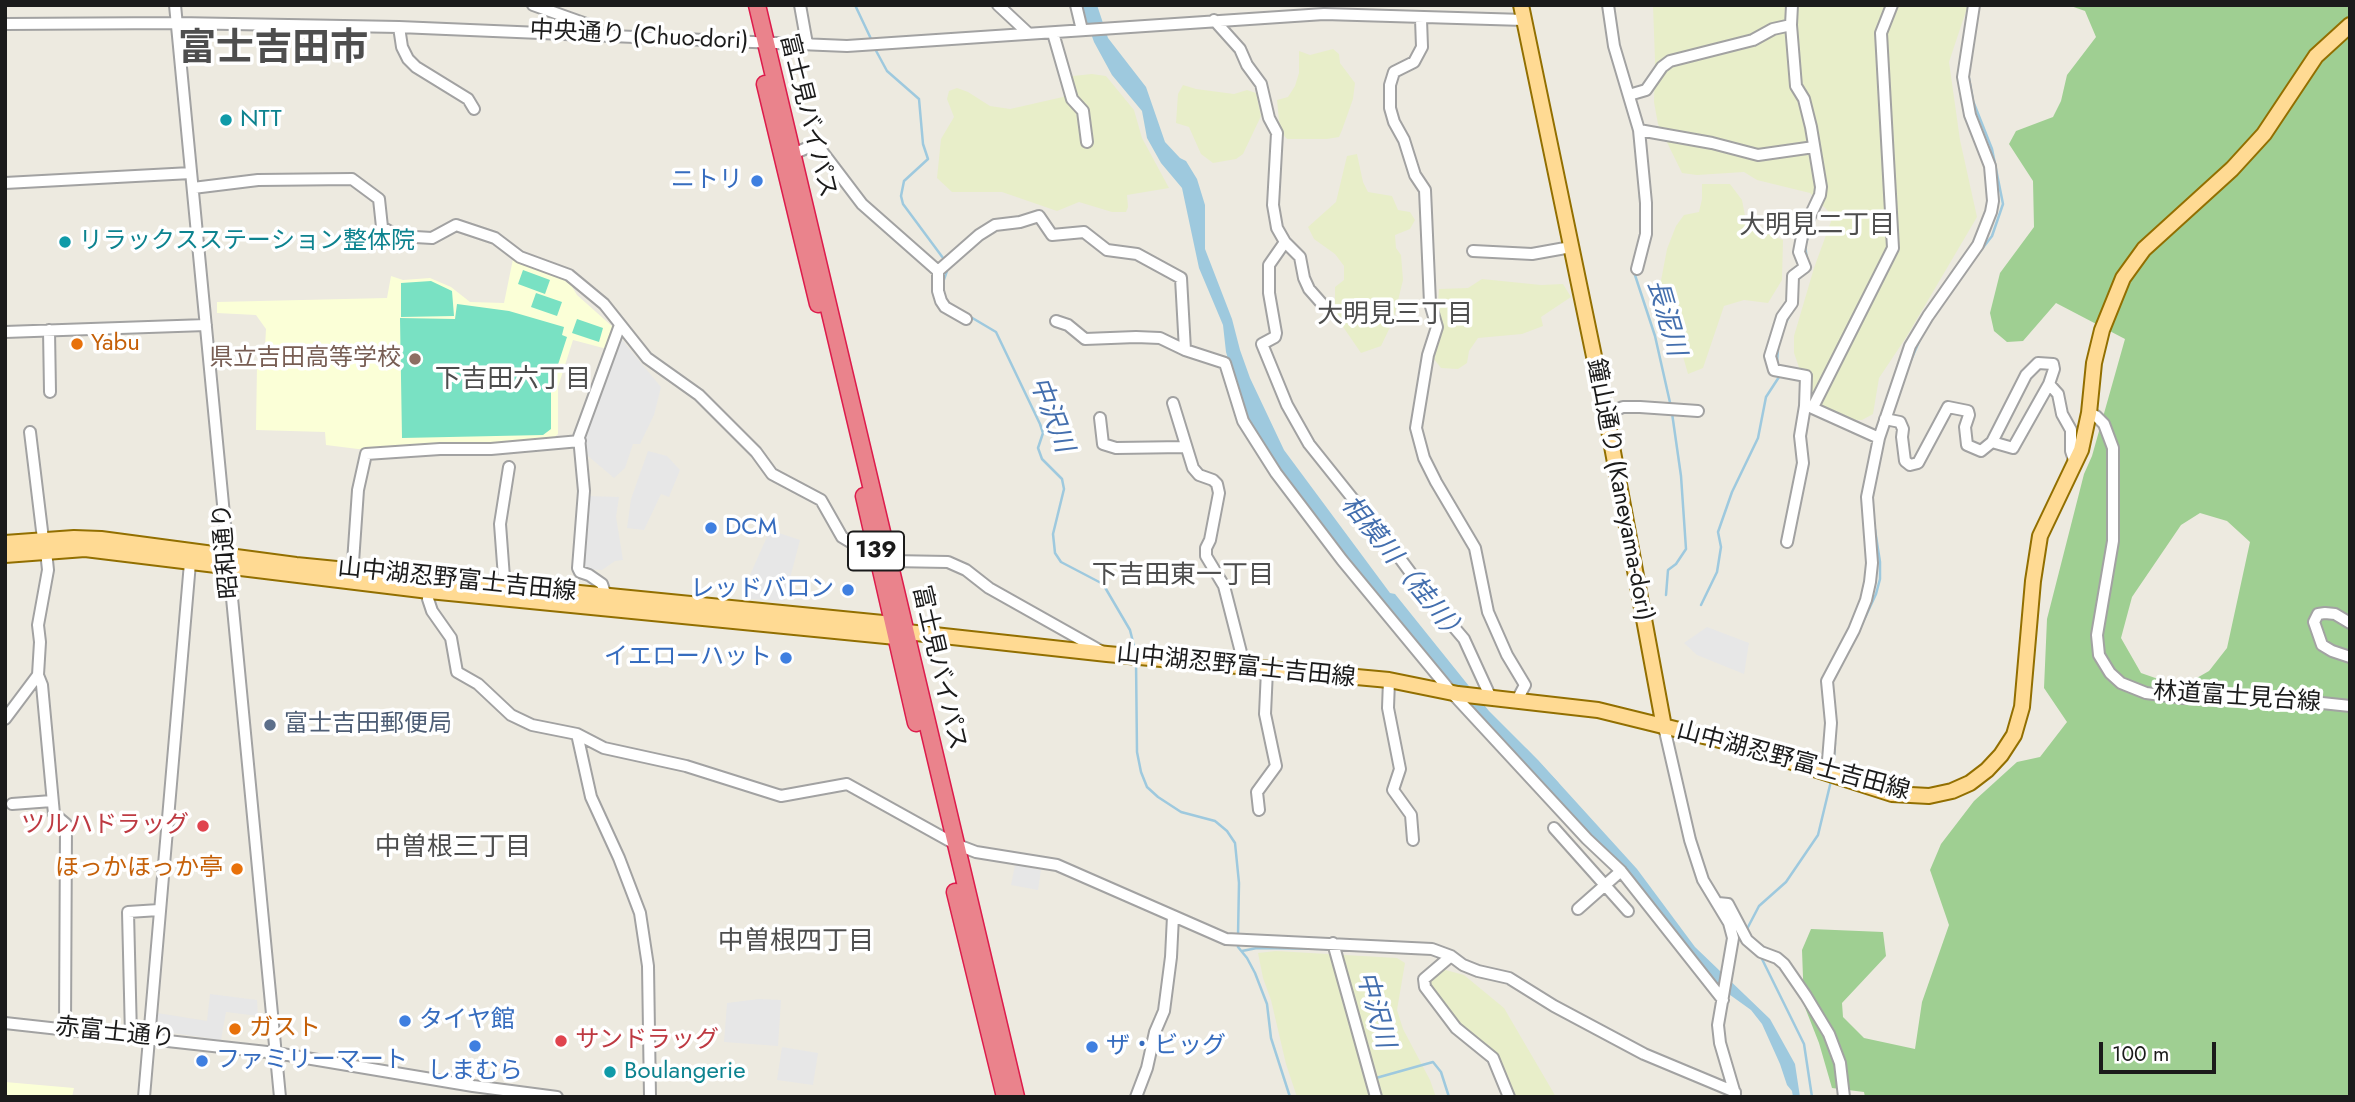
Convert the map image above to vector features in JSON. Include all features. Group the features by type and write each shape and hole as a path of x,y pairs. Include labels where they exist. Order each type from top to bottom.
{"highway":[{"name":"富士見バイパス","path":"747,5 793,154 1005,1097"},
{"name":"富士見バイパス","path":"757,5 760,43 776,138 884,559"},
{"name":"富士見バイパス","path":"949,841 1016,1097"}],"main road":[{"name":"鐘山通り (Kaneyama-dori)","path":"1521,5 1606,414 1664,727"},
{"name":"山中湖忍野富士吉田線","path":"5,555 44,545 101,539 228,561 352,577 899,631 1147,659 1389,680 1455,694 1598,710 1735,744 1892,794 1929,796 1952,791 1970,783 2001,755 2014,735 2022,707 2033,581 2040,536 2081,450 2089,413 2094,363 2102,330 2123,278 2144,249 2232,169 2264,134 2316,56 2350,25"},
{"name":"山中湖忍野富士吉田線","path":"5,543 85,549 190,563 228,561"},
{"name":"山中湖忍野富士吉田線","path":"505,592 606,596 899,631"}],"street":[{"name":"昭和通り","path":"175,5 280,1097"},
{"path":"533,5 592,26 598,36"},
{"path":"800,5 807,44"},
{"path":"998,5 1028,33"},
{"path":"1076,5 1083,30"},
{"path":"1235,5 1235,18"},
{"path":"1608,5 1614,46 1639,130 1646,239 1637,269"},
{"path":"1792,5 1796,86 1804,99 1814,146 1820,195 1803,231 1799,252 1805,267 1793,276 1792,303 1782,317 1770,356 1774,370 1806,376 1809,406"},
{"path":"1787,542 1803,463 1800,436 1809,406 1893,248 1881,33 1892,5"},
{"path":"1827,773 1830,723 1827,681 1854,630 1870,582 1872,564 1867,497 1879,438 1910,346 1978,245 1991,212 1993,201 1990,166 1970,115 1963,77 1974,5"},
{"name":"中央通り (Chuo-dori)","path":"5,24 177,23 399,27 847,46 1324,14 1524,20"},
{"path":"1422,19 1422,47 1414,62 1394,72 1390,85 1390,108 1394,122 1404,140 1415,175 1426,190 1430,303 1437,327 1428,355 1416,428 1424,458 1475,548 1489,612 1507,654 1525,685 1517,700"},
{"path":"1214,20 1240,49 1247,65 1261,84 1269,118 1276,128 1273,205 1277,229 1285,243 1300,257 1309,289 1324,306"},
{"path":"1629,95 1646,90 1662,67 1670,61 1753,40 1773,29 1791,25"},
{"path":"399,27 402,47 408,59 416,67 468,99 474,108"},
{"path":"1053,33 1072,99 1083,111 1087,142"},
{"path":"1639,130 1712,143 1758,155 1814,146"},
{"path":"793,154 818,146 862,204 938,271"},
{"path":"5,183 191,173"},
{"path":"193,188 258,180 352,179 379,199 382,227 398,236 432,237 456,225 495,237 520,257 569,275 604,304 647,358 699,395 757,452 772,474 821,500 842,537 884,559 948,562 966,569 989,588 1110,654"},
{"path":"965,319 945,307 941,300 937,290 938,271 979,234 995,225 1039,216 1052,235 1084,232 1107,250 1137,254 1181,278 1185,350"},
{"path":"1285,243 1269,265 1269,293 1276,333 1275,337 1262,344 1287,405 1309,444 1464,639 1489,698"},
{"path":"1474,251 1532,254 1571,247"},
{"path":"1056,321 1068,325 1085,339 1160,338 1185,350 1225,363 1243,421 1276,473 1342,560 1455,694 1587,839 1621,872 1723,997 1718,1025 1720,1043 1735,1094"},
{"path":"5,332 206,325"},
{"path":"606,596 603,584 580,572 578,568 584,491 579,437 620,325"},
{"path":"48,330 50,392"},
{"path":"1885,419 1899,422 1903,429 1905,461 1910,465 1918,463 1948,407 1968,411 1965,427 1967,445 1981,451 1992,442 2026,375 2038,363 2053,364 2049,384 2013,448 1992,442"},
{"path":"2049,384 2059,394 2062,414 2071,430 2071,451 2075,463"},
{"path":"1173,403 1185,447 1194,468 1199,475 1217,484 1219,493 1206,556 1224,586 1245,668"},
{"path":"1809,406 1879,438"},
{"path":"1606,414 1623,407 1698,411"},
{"name":"林道富士見台線","path":"2089,413 2104,424 2113,447 2113,541 2097,635 2099,655 2110,673 2121,683 2146,693 2184,698 2294,700 2350,706"},
{"path":"1100,418 1103,444 1116,448 1185,447"},
{"path":"30,432 48,570 38,625 38,675 42,685 54,814 66,824 65,1029"},
{"path":"352,577 358,490 366,454 491,449 580,441"},
{"path":"505,592 500,524 509,467"},
{"path":"144,1097 190,563"},
{"path":"430,585 428,599 432,611 451,638 457,672 478,684 510,715 532,725 577,734 604,748 686,766 781,796 847,784 949,841 976,852 1057,865 1226,939 1432,949 1478,971 1509,978 1554,1006 1644,1054 1735,1094"},
{"path":"2350,623 2336,614 2325,613 2318,614 2314,622 2322,645 2350,657"},
{"path":"1259,810 1258,793 1276,766 1265,714 1267,670"},
{"path":"5,719 38,675"},
{"path":"1389,680 1388,708 1400,769 1394,790 1411,815 1413,840"},
{"name":"鐘山通り (Kaneyama-dori)","path":"1664,727 1690,840 1703,880 1729,923 1733,938 1723,997"},
{"path":"577,734 591,797 640,913 648,966 650,1097"},
{"path":"12,804 52,801"},
{"path":"1554,828 1628,911"},
{"path":"1578,909 1621,872"},
{"path":"1718,903 1728,904 1747,940 1761,952 1784,964 1806,996 1829,1034 1840,1063 1844,1097"},
{"path":"131,1036 128,912 159,910"},
{"path":"1136,1097 1164,1011 1173,916"},
{"path":"1333,943 1376,1097"},
{"path":"1451,956 1424,979 1425,987 1456,1028 1493,1058 1509,1097"},
{"name":"赤富士通り","path":"5,1023 276,1053 473,1086 557,1097"}],"shaded area":[{"path":"1653,5 1968,5 1949,62 1960,140 1977,217 1879,378 1873,414 1862,420 1851,420 1810,399 1794,353 1794,336 1833,216 1810,193 1757,180 1744,172 1697,175 1682,173 1658,124 1654,102"},
{"path":"1333,49 1339,54 1340,63 1355,83 1353,99 1339,137 1287,139 1280,131 1277,100 1288,97 1295,86 1299,73 1299,51 1310,55"},
{"path":"1073,76 1106,76 1134,110 1142,138 1169,188 1127,195 1126,212 1112,212 1079,202 1057,211 1002,192 952,192 937,178 941,139 954,117 947,99 949,91 957,88 990,106 1010,109 1063,97"},
{"path":"1183,85 1234,94 1247,90 1256,93 1261,116 1243,154 1236,159 1213,163 1201,154 1189,127 1176,123 1178,94"},
{"path":"1357,154 1368,192 1392,196 1398,210 1410,212 1415,220 1410,229 1395,235 1396,248 1401,255 1403,280 1393,321 1381,346 1361,353 1335,315 1335,287 1344,280 1344,266 1335,254 1314,239 1308,227 1336,202 1347,156"},
{"path":"1702,184 1730,184 1742,200 1747,226 1783,240 1782,280 1768,303 1744,300 1724,306 1703,368 1688,374 1682,353 1684,330 1678,316 1659,304 1660,286 1667,249 1676,226 1684,215 1699,212"},
{"name":"県立吉田高等学校","path":"513,259 568,280 577,295 614,328 607,349 573,340 558,387 558,434 550,441 358,449 326,445 325,432 256,430 257,365 264,365 266,329 256,315 217,313 217,302 387,298 391,276 403,280 430,278 451,287 470,302 504,303"},
{"path":"1482,279 1541,285 1563,284 1571,297 1541,317 1543,326 1522,334 1478,338 1469,351 1467,363 1458,369 1441,368 1434,359 1442,329 1439,289 1468,288"},
{"path":"622,340 661,387 654,415 640,444 633,444 625,468 614,478 588,456 584,436 618,341"},
{"path":"648,451 667,456 680,470 669,497 661,494 644,530 627,528 631,499"},
{"path":"586,496 619,497 616,517 623,560 615,561 602,570 581,569"},
{"path":"770,530 800,540 784,601 750,599 746,584"},
{"path":"1707,627 1749,643 1744,674 1697,655 1684,643"},
{"path":"1015,865 1041,870 1038,890 1011,885"},
{"path":"1276,951 1397,958 1405,963 1397,1010 1403,1029 1436,1097 1297,1097 1258,953"},
{"path":"1442,969 1464,975 1504,1008 1556,1097 1515,1097 1491,1050 1452,1019 1427,983"},
{"path":"210,994 257,1000 258,1016 226,1012 221,1040 158,1031 157,1013 207,1021"},
{"path":"759,999 781,1000 778,1046 724,1042 727,1003"},
{"path":"782,1047 818,1053 813,1085 777,1080"},
{"path":"5,1082 74,1088 72,1097 5,1097"}],"green space":[{"path":"2068,5 2350,5 2350,1097 1865,1097 1864,1092 1832,1088 1804,1005 1802,950 1811,929 1883,932 1886,956 1842,1003 1843,1017 1864,1038 1915,1049 1922,1002 1949,925 1930,870 1941,844 1974,801 2017,762 2040,757 2067,722 2044,688 2047,619 2084,474 2092,456 2125,339 2056,303 2023,341 2007,342 1994,331 1990,313 2000,273 2034,227 2033,181 2009,144 2016,131 2053,117 2061,101 2067,75 2096,37 2085,11","holes":["2200,513 2227,521 2250,542 2227,648 2209,671 2181,687 2141,673 2121,638 2132,597 2181,525"]},
{"path":"523,270 550,280 545,294 518,284"},
{"path":"431,281 452,291 454,316 401,317 401,283"},
{"path":"536,293 562,302 557,316 531,307"},
{"path":"457,304 509,311 564,327 562,335 567,337 551,386 551,429 543,435 402,438 400,318 455,319"},
{"path":"577,319 603,328 599,342 572,333"}],"water":[{"path":"1081,5 1097,5 1108,38 1146,87 1165,142 1186,161 1197,179 1205,205 1205,249 1232,319 1250,378 1284,450 1390,593 1395,594 1489,711 1538,760 1637,869 1695,947 1770,1019 1795,1064 1800,1097 1793,1097 1762,1024 1751,1010 1719,987 1541,779 1541,773 1535,766 1526,766 1477,716 1348,561 1256,437 1242,406 1226,352 1223,325 1199,268 1182,188 1161,163 1147,138 1142,111 1112,75 1094,42"}],"waterway":[{"name":"中沢川","path":"855,5 872,41"},
{"name":"中沢川","path":"874,47 887,71 919,99 923,144 928,159 904,181 901,196 903,204 946,262"},
{"path":"1968,73 1973,101 1992,149 2003,204 1992,236 1978,254"},
{"name":"長泥川","path":"1640,196 1641,210"},
{"path":"1807,260 1805,245 1817,213"},
{"name":"中沢川","path":"942,285 948,268"},
{"name":"長泥川","path":"1634,272 1655,336 1671,407"},
{"path":"1784,326 1791,313"},
{"name":"中沢川","path":"969,316 996,332 1040,424 1043,433 1038,448 1042,459 1062,479 1064,489 1053,534 1055,553 1061,562 1103,584 1130,630 1135,650"},
{"path":"1911,360 1921,337"},
{"path":"1777,363 1778,349"},
{"path":"1701,605 1717,572 1721,547 1718,532 1732,492 1758,438 1766,397 1779,377 1778,374"},
{"name":"長泥川","path":"1666,595 1668,570 1676,564 1686,549 1681,476 1672,413"},
{"path":"1857,635 1880,579 1873,517"},
{"name":"中沢川","path":"1136,660 1137,752 1141,772 1147,787 1158,797 1181,812 1215,821 1227,831 1235,843 1239,883 1238,936"},
{"path":"1833,771 1835,743"},
{"name":"相模川（桂川）","path":"1522,754 1553,787"},
{"path":"1747,929 1759,906 1786,882 1818,835 1831,781"},
{"name":"中沢川","path":"1238,943 1255,973 1267,1004 1271,1038 1290,1097"},
{"name":"中沢川","path":"1242,951 1257,948 1330,949"},
{"path":"1761,957 1804,1044 1812,1097"},
{"name":"中沢川","path":"1375,1075 1376,1078 1433,1062 1441,1072 1449,1097"}],"place":[{"name":"NTT","path":"226,120"},
{"name":"ニトリ","path":"757,181"},
{"name":"リラックスステーション整体院","path":"65,242"},
{"name":"Yabu","path":"77,344"},
{"name":"県立吉田高等学校","path":"415,359"},
{"name":"DCM","path":"711,528"},
{"name":"レッドバロン","path":"848,590"},
{"name":"イエローハット","path":"786,658"},
{"name":"富士吉田郵便局","path":"270,725"},
{"name":"ツルハドラッグ","path":"203,826"},
{"name":"ほっかほっか亭","path":"237,869"},
{"name":"タイヤ館","path":"405,1021"},
{"name":"ガスト","path":"235,1029"},
{"name":"サンドラッグ","path":"561,1041"},
{"name":"しまむら","path":"475,1046"},
{"name":"ザ・ビッグ","path":"1092,1047"},
{"name":"ファミリーマート","path":"202,1061"},
{"name":"Boulangerie","path":"610,1072"}],"district":[{"name":"富士吉田市","path":"273,51"},
{"name":"大明見二丁目","path":"1817,227"},
{"name":"大明見三丁目","path":"1395,316"},
{"name":"下吉田六丁目","path":"513,381"},
{"name":"下吉田東一丁目","path":"1183,577"},
{"name":"中曽根三丁目","path":"453,849"},
{"name":"中曽根四丁目","path":"796,943"}]}
